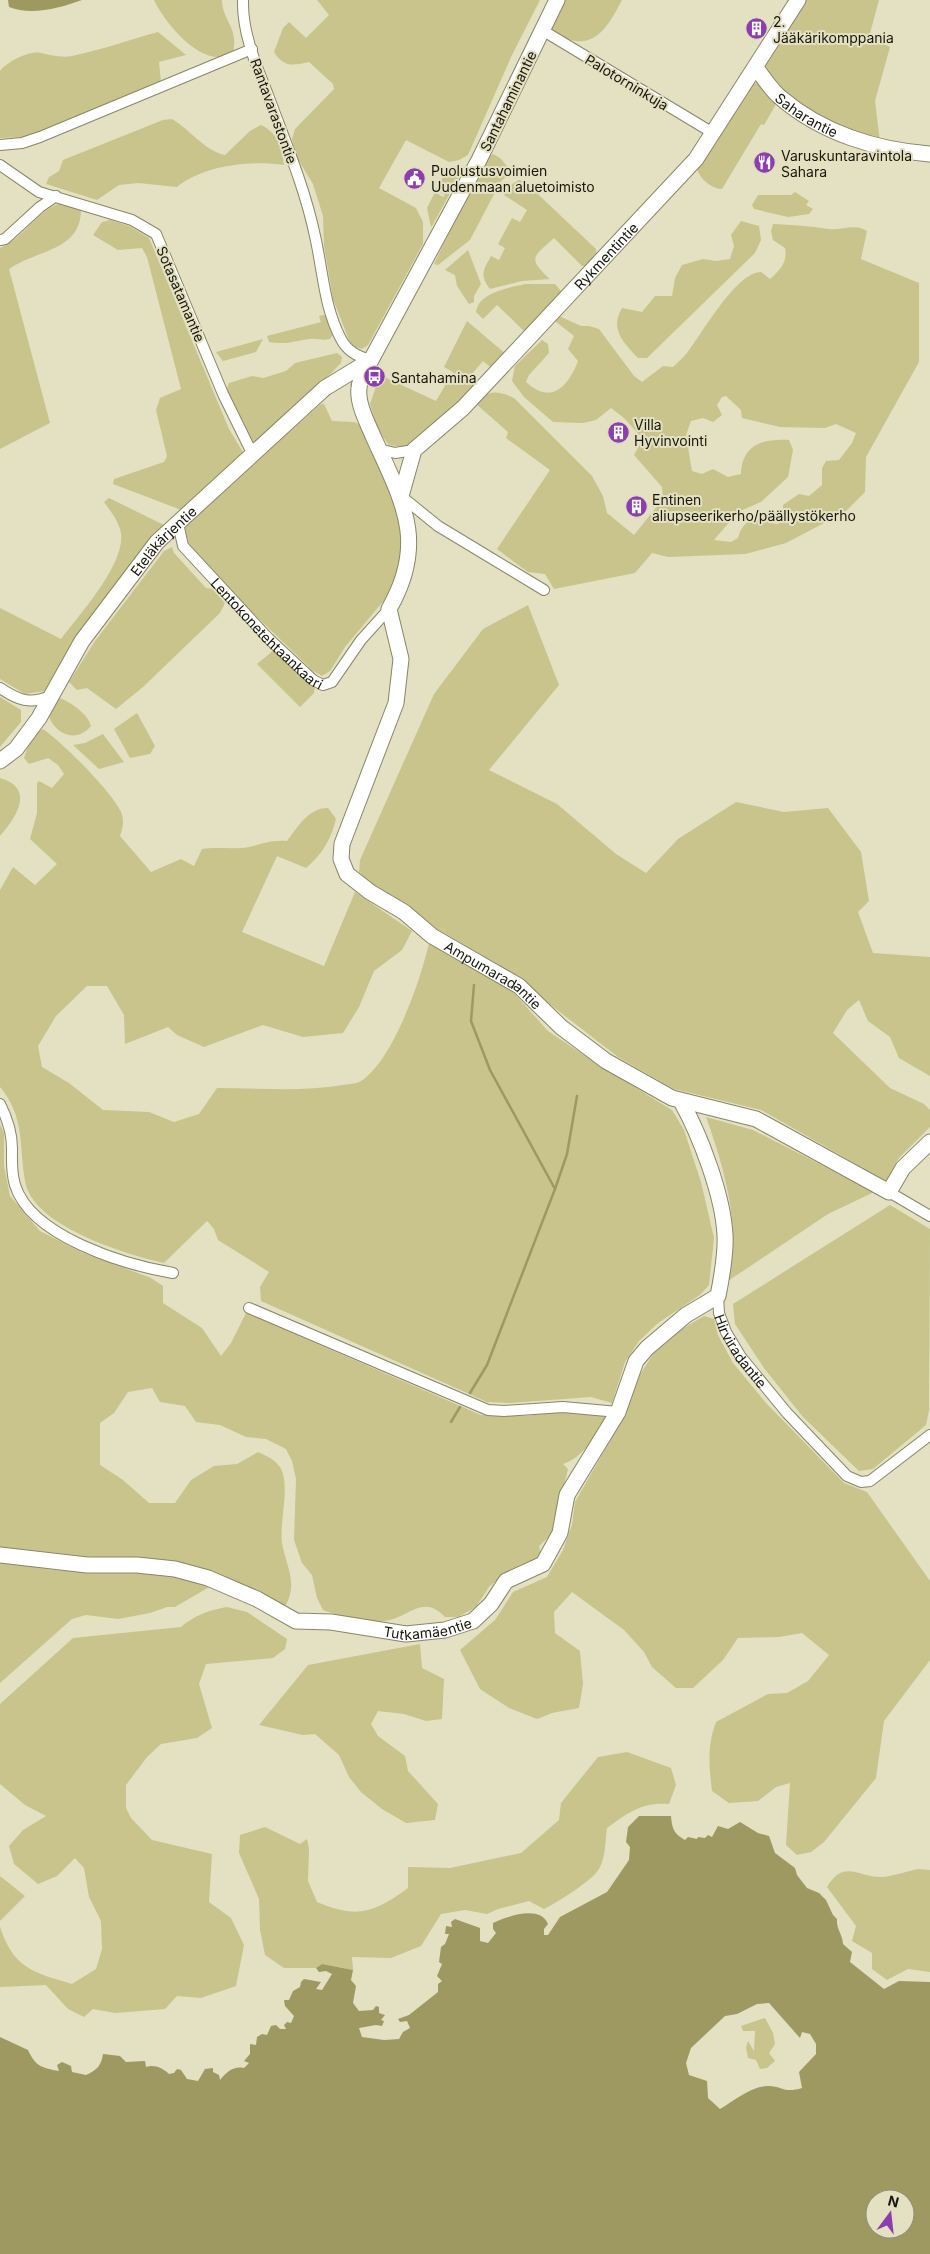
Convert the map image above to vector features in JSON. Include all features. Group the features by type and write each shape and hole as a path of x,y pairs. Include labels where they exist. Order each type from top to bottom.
{"street":[{"path":"243,0 242,18 252,49"},
{"name":"Santahaminantie","path":"371,360 475,169 557,0"},
{"name":"Rykmentintie","path":"414,450 463,408 696,159 798,0"},
{"name":"Palotorninkuja","path":"542,30 713,133"},
{"name":"Rantavarastontie","path":"0,145 22,143 40,137 252,49 304,197 315,234 328,307 341,340 360,357 371,360"},
{"name":"Saharantie","path":"756,68 780,97 834,131 890,150 930,154"},
{"name":"Sotasatamantie","path":"0,165 39,192 132,220 156,234 223,394 253,455"},
{"path":"0,240 11,234 40,207 56,196"},
{"name":"Lentokonetehtaankaari","path":"178,523 184,546 268,639 314,680 323,685 332,682 361,640 388,609 404,580 409,562 410,546 401,496 364,414 359,388 371,360"},
{"name":"Eteläkärjentie","path":"0,761 16,749 82,641 157,542 325,388 371,360"},
{"path":"379,449 394,453 414,450 401,496 438,526 544,590"},
{"name":"Ampumaradantie","path":"388,609 401,659 396,703 342,844 341,859 347,874 370,892 404,912 432,936 519,986 561,1027 606,1061 680,1101 756,1118 889,1192"},
{"path":"0,688 24,701 37,702 50,696"},
{"name":"Hirviradantie","path":"680,1101 694,1124 720,1200 725,1235 723,1274 718,1296 719,1313 726,1332 741,1357 787,1414 847,1476 862,1482 870,1481 930,1434"},
{"path":"0,1104 10,1130 11,1167 15,1186 21,1199 30,1211 44,1223 94,1250 158,1272 173,1273"},
{"path":"930,1142 904,1168 889,1192 930,1216"},
{"name":"Tutkamäentie","path":"0,1555 87,1565 137,1565 175,1569 208,1578 257,1599 296,1621 331,1622 406,1634 445,1630 473,1621 491,1604 506,1581 543,1564 560,1533 567,1495 618,1412 636,1362 647,1348 686,1314 718,1296"},
{"path":"249,1308 488,1410 504,1411 563,1407 618,1412"}],"shaded area":[{"path":"8,0 82,0 46,10 27,11 9,7"},
{"path":"154,0 222,0 234,37 233,52 222,57 212,57 191,46 173,28"},
{"path":"317,0 540,0 512,55 468,155 459,160 449,162 406,140 379,188 416,208 423,222 423,244 368,345 362,349 353,346 349,340 333,299 324,246 323,216 313,184 296,156 292,139 295,129 334,89 333,84 309,62 298,64 285,63 274,52 283,28 289,22 306,38 329,15"},
{"path":"565,0 622,0 603,30 589,40 581,41 568,39 550,29"},
{"path":"805,0 879,0 869,37 890,47 875,101 880,142 828,123 804,109 783,92 764,66"},
{"path":"158,32 186,55 159,62 161,82 48,129 24,137 0,138 0,71 8,64 31,53 72,56"},
{"path":"755,83 759,84 775,101 775,106 764,125 761,124 722,189 718,189 704,180 697,169 751,86"},
{"path":"172,119 210,149 225,155 250,131 261,125 271,132 278,142 284,165 257,163 228,166 200,174 177,187 138,183 119,185 97,200 46,184 49,177 59,171 63,160 163,120"},
{"path":"493,154 500,158 512,172 501,181 470,240 438,265 434,264 485,158"},
{"path":"465,166 431,227 427,208 435,192 443,197 445,195 435,190 445,174"},
{"path":"519,180 525,182 596,249 597,257 587,266 582,266 554,238 541,249 536,258 538,266 550,279 522,281 490,289 483,275 485,268 491,256 499,260 505,248 498,244 512,218 520,222 527,210 504,195 509,186"},
{"path":"795,192 809,201 806,205 813,209 809,214 788,217 754,209 752,205 758,195 791,195"},
{"path":"61,203 81,208 79,222 74,233 56,247 20,262 9,269 50,423 0,449 0,248 16,238 44,212"},
{"path":"110,220 129,226 149,238 229,429 244,454 184,511 113,484 114,479 164,462 167,456 156,410 160,398 181,389 147,257 142,248 118,250 93,235 102,222"},
{"path":"741,221 759,226 761,240 755,253 647,358 638,358 623,341 618,329 618,316 622,308 642,312 655,296 672,296 675,278 682,265 703,259 716,261 730,259 734,246 731,235"},
{"path":"773,224 833,229 853,227 862,229 867,231 861,259 919,283 919,362 866,457 865,492 845,512 786,543 745,554 668,557 652,553 635,573 554,589 545,574 528,572 497,549 550,470 506,438 508,432 475,403 484,396 493,393 514,398 592,476 603,496 607,513 634,535 663,499 662,487 634,455 643,439 624,418 611,408 596,420 583,423 553,422 524,397 512,381 515,366 542,340 548,344 549,353 529,375 526,382 543,392 558,390 564,385 578,361 568,349 574,336 555,321 559,316 581,326 599,329 634,376 642,382 663,366 673,367 687,353 720,305 741,282 751,275 761,272 770,279 780,269 784,262 785,248 773,240 771,231","holes":["726,396 741,410 742,418 780,427 825,428 836,424 856,433 852,443 839,460 826,461 822,468 822,485 809,496 799,494 783,505 783,520 778,524 768,523 767,515 762,516 752,519 745,524 738,538 731,542 714,540 738,512 761,502 788,477 793,450 789,440 771,440 756,445 745,456 741,474 728,477 713,469 702,474 692,471 686,435 691,421 703,418 713,422 722,415 717,405 722,397"]},
{"path":"468,250 481,284 474,296 474,302 469,304 457,286 455,275 445,270"},
{"path":"525,284 555,284 561,291 559,300 526,333 497,305 483,319 476,312 478,305 489,295 503,289"},
{"path":"319,316 329,317 334,333 330,339 310,339 285,343 269,342 267,336 321,322"},
{"path":"467,321 507,355 495,371 483,361 470,376 481,386 413,444 405,447 389,445 379,432 370,404 380,375 436,401 453,372 444,367"},
{"path":"263,339 256,352 223,361 216,352"},
{"path":"337,353 342,357 341,363 284,421 259,443 251,442 226,391 229,383 252,376 263,378 286,371 295,363"},
{"path":"321,404 324,404 332,421 354,422 361,425 388,481 404,542 402,568 391,592 345,647 330,671 322,676 313,671 251,611 189,545 185,529 188,521"},
{"path":"109,498 164,525 153,534 75,639 45,691 25,694 0,679 0,608 61,639 101,586 118,555 121,541 120,529 104,502"},
{"path":"172,547 174,553 206,588 212,589 225,603 220,613 143,687 116,709 87,688 77,690 69,682 95,641 164,551"},
{"path":"528,605 559,685 489,770 557,804 616,854 646,873 678,839 736,802 784,812 828,808 861,852 869,901 858,912 873,953 930,957 930,1076 899,1058 890,1037 868,1021 859,1000 847,1010 833,1033 890,1088 924,1104 930,1110 930,1127 899,1158 886,1181 761,1110 674,1089 618,1057 498,964 437,929 411,908 375,887 359,872 360,860 434,694 483,629"},
{"path":"274,650 315,686 314,693 300,707 257,664"},
{"path":"0,697 21,710 21,722 0,747"},
{"path":"59,698 69,702 78,709 91,726 79,735 66,734 55,727 48,714"},
{"path":"137,713 155,746 150,754 130,758 114,729"},
{"path":"43,729 85,767 106,790 123,817 120,836 151,872 181,859 194,866 202,849 241,848 274,841 287,841 304,819 315,811 328,808 336,819 329,840 321,852 306,868 277,856 242,932 324,966 355,892 412,931 402,950 374,971 359,1007 343,1033 303,1037 263,1025 204,1047 177,1035 168,1027 125,1044 124,1015 107,986 87,986 56,1016 38,1046 42,1067 69,1083 103,1110 149,1112 174,1122 199,1114 217,1088 312,1088 359,1082 373,1071 394,1038 420,977 429,943 513,992 548,1031 600,1066 672,1110 684,1130 701,1182 714,1238 709,1285 700,1295 658,1323 639,1341 625,1362 612,1403 591,1397 510,1403 487,1402 261,1301 260,1287 269,1272 218,1240 214,1229 207,1221 164,1263 127,1253 82,1236 44,1212 31,1197 25,1181 20,1132 14,1109 0,1087 0,890 13,867 35,885 57,864 30,839 37,813 37,783 39,781 52,788 64,774 58,765 48,758 29,764 24,758 32,735"},
{"path":"103,734 124,762 99,769 73,745 85,743"},
{"path":"0,778 11,783 17,789 20,796 20,804 12,821 0,836"},
{"path":"706,1117 753,1130 874,1192 828,1214 728,1281 732,1261 732,1219 725,1177"},
{"path":"0,1124 4,1134 4,1166 10,1196 40,1231 83,1253 151,1278 163,1286 163,1303 202,1328 221,1356 231,1343 246,1313 481,1415 527,1416 560,1411 596,1414 605,1417 605,1422 587,1447 576,1457 563,1464 568,1469 552,1534 539,1546 541,1555 533,1564 505,1573 489,1587 476,1607 458,1617 445,1617 437,1610 430,1607 422,1607 393,1619 370,1621 346,1617 323,1610 317,1598 312,1575 302,1563 294,1540 296,1479 292,1461 286,1449 266,1439 246,1437 220,1425 196,1422 185,1406 160,1402 152,1388 128,1392 114,1413 100,1423 100,1465 123,1480 149,1503 175,1503 191,1480 214,1466 237,1464 258,1452 273,1460 280,1467 285,1483 282,1543 291,1581 291,1589 286,1605 278,1604 191,1567 156,1559 93,1557 0,1547"},
{"path":"890,1205 930,1229 929,1410 926,1425 873,1469 859,1471 803,1417 764,1368 735,1324 733,1304"},
{"path":"704,1316 714,1319 718,1335 733,1363 766,1403 844,1483 867,1492 930,1581 930,1660 884,1721 876,1778 824,1842 811,1852 797,1855 786,1845 790,1783 776,1787 758,1801 729,1803 712,1791 710,1756 711,1739 716,1722 768,1694 787,1693 808,1681 829,1655 802,1633 779,1637 738,1638 723,1660 693,1688 676,1688 652,1667 644,1652 624,1630 572,1592 554,1612 555,1633 580,1651 583,1684 579,1708 552,1713 537,1719 509,1708 480,1689 460,1650 495,1620 513,1592 547,1577 563,1550 572,1525 575,1502 618,1427 637,1379 654,1353 682,1329"},
{"path":"0,1562 54,1570 100,1573 148,1573 186,1578 211,1586 175,1607 167,1607 150,1613 118,1619 86,1615 72,1619 0,1683"},
{"path":"227,1607 247,1612 287,1639 285,1649 273,1658 206,1664 199,1684 212,1728 197,1738 161,1744 147,1757 126,1785 126,1808 131,1818 152,1840 212,1854 209,1902 231,1918 244,1945 236,1986 201,1998 177,1996 165,2009 115,2013 93,2009 84,2017 68,2009 46,1985 0,1987 0,1927 12,1952 27,1967 46,1976 72,1984 96,1969 102,1949 101,1921 89,1897 84,1868 75,1858 57,1876 38,1884 14,1864 9,1846 23,1830 46,1816 25,1805 0,1784 0,1704 73,1638 181,1627 202,1614"},
{"path":"420,1644 422,1668 444,1679 442,1719 426,1721 404,1714 378,1711 371,1724 378,1736 405,1756 408,1771 438,1804 435,1820 406,1823 382,1809 361,1792 349,1777 339,1755 315,1734 303,1735 259,1725 308,1665"},
{"path":"627,1752 671,1768 676,1785 669,1804 650,1805 635,1810 607,1828 602,1863 596,1873 550,1906 544,1909 529,1901 498,1909 487,1914 465,1910 441,1914 421,1946 391,1958 352,1957 353,1970 322,1964 316,1968 284,1968 265,1955 260,1930 259,1899 239,1853 240,1835 265,1827 300,1844 307,1839 309,1849 308,1881 317,1902 343,1910 365,1911 385,1903 408,1888 408,1867 450,1868 521,1853 559,1820 561,1803 598,1757"},
{"path":"639,1816 671,1816 674,1831 685,1840 688,1837 697,1839 698,1837 705,1838 708,1835 712,1837 718,1826 728,1829 740,1822 758,1833 769,1836 775,1853 795,1868 797,1875 807,1888 819,1893 826,1900 837,1919 843,1944 852,1952 850,1962 884,1989 899,1981 930,1982 930,2254 0,2254 0,2037 28,2050 36,2063 53,2070 59,2071 57,2065 62,2062 71,2066 72,2072 86,2075 98,2067 103,2054 120,2056 126,2062 145,2061 146,2067 158,2067 169,2074 174,2073 177,2069 181,2070 187,2079 198,2081 205,2069 213,2068 213,2072 219,2075 220,2080 230,2070 244,2068 249,2063 244,2061 250,2054 250,2044 256,2045 257,2037 262,2034 267,2035 271,2026 276,2025 280,2029 286,2029 284,2025 287,2022 291,2023 294,2016 285,2006 284,2000 289,2000 293,1991 300,1987 304,1979 321,1982 316,1989 322,1990 332,1974 326,1971 319,1972 316,1968 322,1964 353,1970 351,1980 356,1986 353,2003 359,2011 373,2010 376,2006 379,2007 379,2013 385,2015 381,2020 384,2021 382,2026 376,2025 359,2028 362,2037 384,2040 399,2039 403,2032 410,2028 407,2021 400,2022 398,2019 409,2015 438,1992 438,1984 442,1981 437,1976 442,1964 439,1962 441,1947 445,1944 449,1934 445,1934 446,1926 452,1927 451,1922 455,1919 480,1928 480,1941 488,1943 496,1933 493,1929 493,1923 514,1915 531,1913 544,1918 548,1924 544,1929 544,1935 548,1935 560,1917 607,1892 629,1860 630,1847 626,1842 628,1827","holes":["769,2003 800,2038 802,2032 810,2034 816,2044 816,2054 799,2072 802,2088 786,2090 772,2086 761,2087 748,2092 720,2109 708,2098 707,2081 689,2075 686,2063 691,2048 725,2016 737,2014 757,2004"]},
{"path":"918,1869 930,1870 930,1972 908,1969 887,1980 872,1969 872,1953 852,1941 856,1926 827,1887 833,1878 846,1871 883,1877"},
{"path":"0,1876 25,1896 0,1921"},
{"path":"765,2018 773,2033 775,2044 769,2053 775,2061 767,2068 760,2069 756,2060 748,2058 746,2047 748,2041 754,2051 755,2031 743,2031 741,2026"}],"waterway":[{"path":"474,985 471,1021 490,1070 555,1189"},
{"path":"470,1393 487,1365 555,1189 567,1154 577,1096"},
{"path":"451,1422 460,1407"}],"place":[{"name":"2. Jääkärikomppania","path":"757,29"},
{"name":"Varuskuntaravintola Sahara","path":"765,163"},
{"name":"Puolustusvoimien Uudenmaan aluetoimisto","path":"415,178"},
{"name":"Santahamina","path":"375,377"},
{"name":"Villa Hyvinvointi","path":"618,432"},
{"name":"Entinen aliupseerikerho/päällystökerho","path":"636,507"}]}
